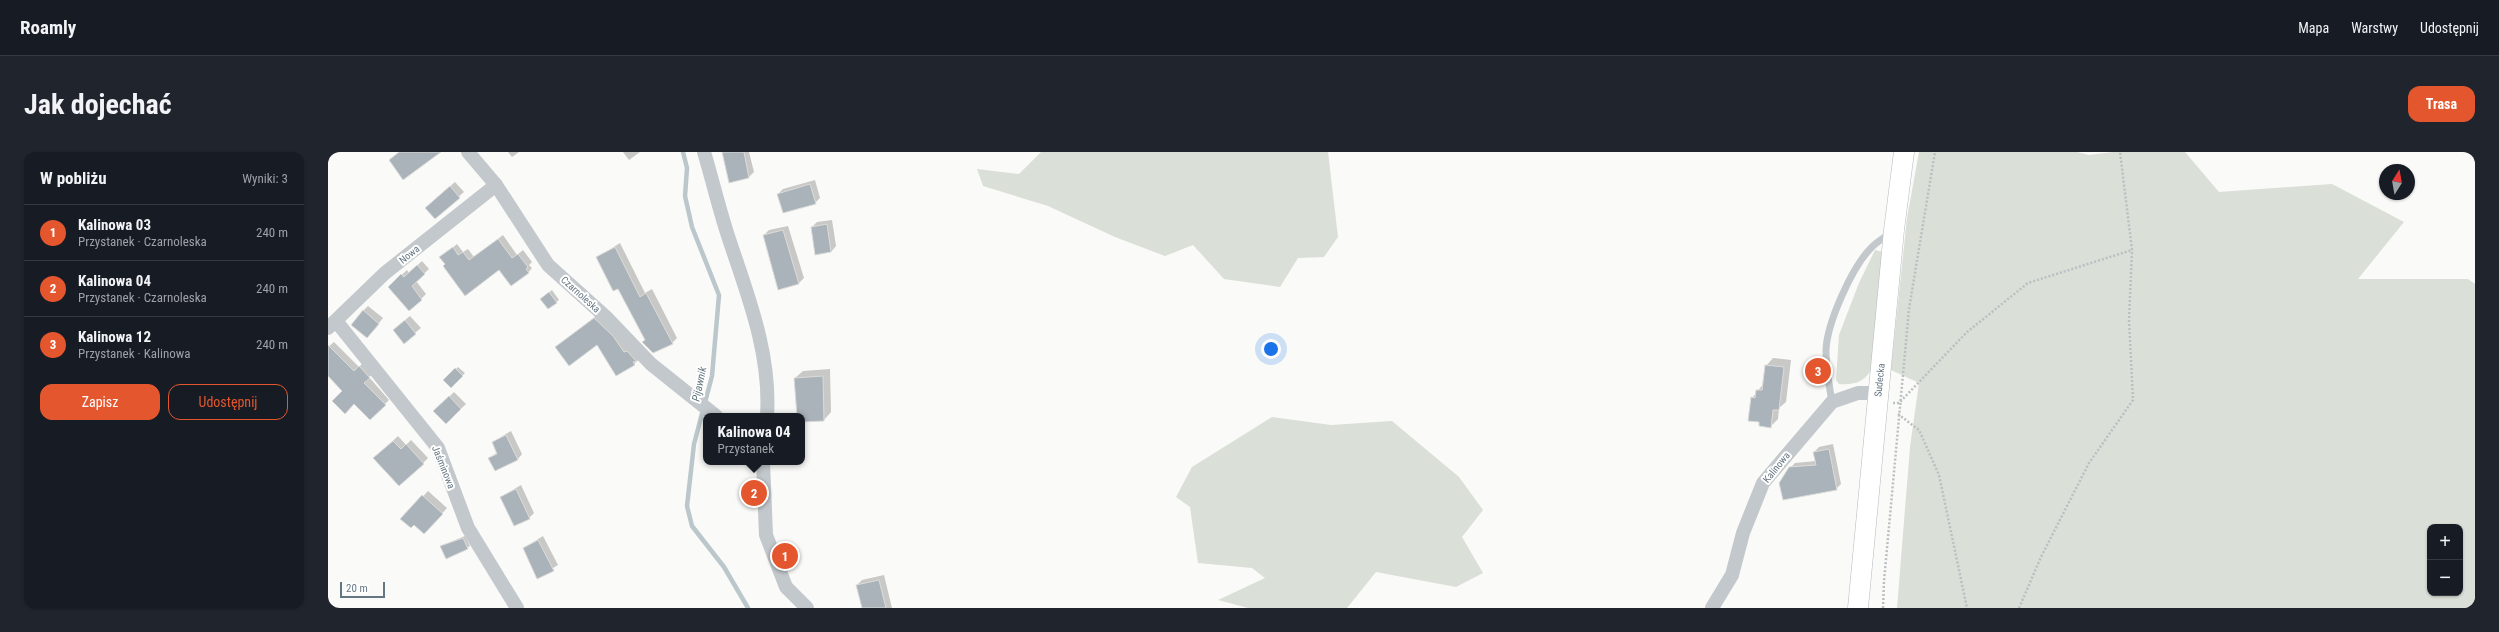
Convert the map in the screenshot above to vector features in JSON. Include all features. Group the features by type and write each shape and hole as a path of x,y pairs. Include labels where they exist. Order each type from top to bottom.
{"main road":[{"name":"Sudecka","path":"1858,608 1877,393 1894,230 1904,152"}],"street":[{"name":"Czarnoleska","path":"468,152 496,184 548,265 607,318 651,364 712,412"},
{"path":"704,152 729,241 747,289 766,363 769,389 768,413"},
{"name":"Nowa","path":"332,325 385,273 496,184"},
{"name":"Jaśminowa","path":"332,325 438,448 468,528 517,608"},
{"path":"1832,402 1858,393 1877,393"},
{"name":"Kalinowa","path":"1712,608 1732,574 1743,533 1763,482 1832,402"},
{"path":"760,465 766,535 786,587 807,608"}],"lane":[{"path":"1832,402 1826,349 1830,330 1842,298 1861,260 1871,247 1894,230"}],"path":[{"path":"1883,608 1899,403 1919,239 1935,152"},
{"path":"2019,608 2041,557 2090,463 2133,400 2129,320 2132,250 2120,152"},
{"path":"1899,403 1967,332 2028,283 2132,250"},
{"path":"1898,414 1919,430 1939,475 1967,608"}],"shaded area":[{"path":"1041,152 1328,152 1338,237 1324,257 1298,258 1280,287 1224,279 1193,245 1165,256 1115,237 1048,206 983,186 977,169 1019,174"},
{"path":"1919,152 2077,152 2089,155 2113,152 2185,152 2219,192 2332,184 2404,222 2358,279 2468,279 2475,284 2475,608 1897,608 1910,447 1919,383 1891,370 1907,218"},
{"path":"1875,250 1883,252 1873,366 1867,376 1863,379 1855,383 1839,384 1836,380 1839,335 1859,283"},
{"path":"1272,417 1331,425 1392,421 1459,477 1483,510 1462,537 1483,573 1456,587 1376,572 1347,608 1248,608 1218,600 1265,578 1252,568 1198,563 1190,507 1176,497 1192,467"}],"building":[{"path":"399,152 441,152 403,180 389,160"},
{"path":"722,152 744,152 749,178 729,183"},
{"path":"810,184 816,204 783,213 777,194"},
{"path":"450,186 460,198 435,219 425,208"},
{"path":"827,224 831,252 815,255 811,227"},
{"path":"783,230 799,284 778,290 763,235"},
{"path":"498,239 512,258 518,254 528,267 526,269 529,273 511,286 499,270 465,296 443,266 445,264 439,257 453,247 458,255 463,252 469,260"},
{"path":"615,247 640,297 646,293 673,344 653,353 642,342 645,340 618,289 613,291 596,257"},
{"path":"417,265 425,274 412,286 422,300 409,311 388,287 401,274 404,277"},
{"path":"549,292 557,303 548,309 540,299"},
{"path":"363,310 379,324 367,338 351,325"},
{"path":"594,318 613,336 624,352 627,351 636,361 633,362 635,365 616,376 597,345 569,366 555,347"},
{"path":"405,320 416,334 404,344 393,330"},
{"path":"328,345 354,371 359,366 370,378 364,383 386,405 370,420 354,404 345,414 332,401 342,391 328,376"},
{"path":"1765,365 1784,367 1779,410 1773,410 1771,428 1759,426 1759,422 1748,421 1751,397 1755,398 1756,390 1762,390"},
{"path":"455,368 463,376 451,388 443,380"},
{"path":"823,376 824,421 805,422 805,413 797,413 794,378"},
{"path":"449,396 461,409 446,424 433,411"},
{"path":"506,435 518,460 495,471 488,458 497,454 492,442"},
{"path":"393,441 401,449 406,444 424,464 399,486 373,458"},
{"path":"1829,449 1837,490 1783,500 1779,483 1789,467 1816,465 1813,452"},
{"path":"516,489 530,519 514,526 500,497"},
{"path":"422,495 443,514 424,534 414,525 411,528 400,519"},
{"path":"463,538 468,549 446,559 440,546"},
{"path":"538,540 554,571 537,579 523,548"},
{"path":"879,580 886,608 862,608 856,585"}],"waterway":[{"name":"Pijawnik","path":"683,152 687,168 685,196 692,227 719,295 712,376 694,444 687,506 692,526 724,567 748,608"}],"place":[{"name":"Kalinowa 12","path":"1818,371"},
{"name":"Kalinowa 04","path":"754,493"},
{"name":"Kalinowa 03","path":"785,556"}]}
